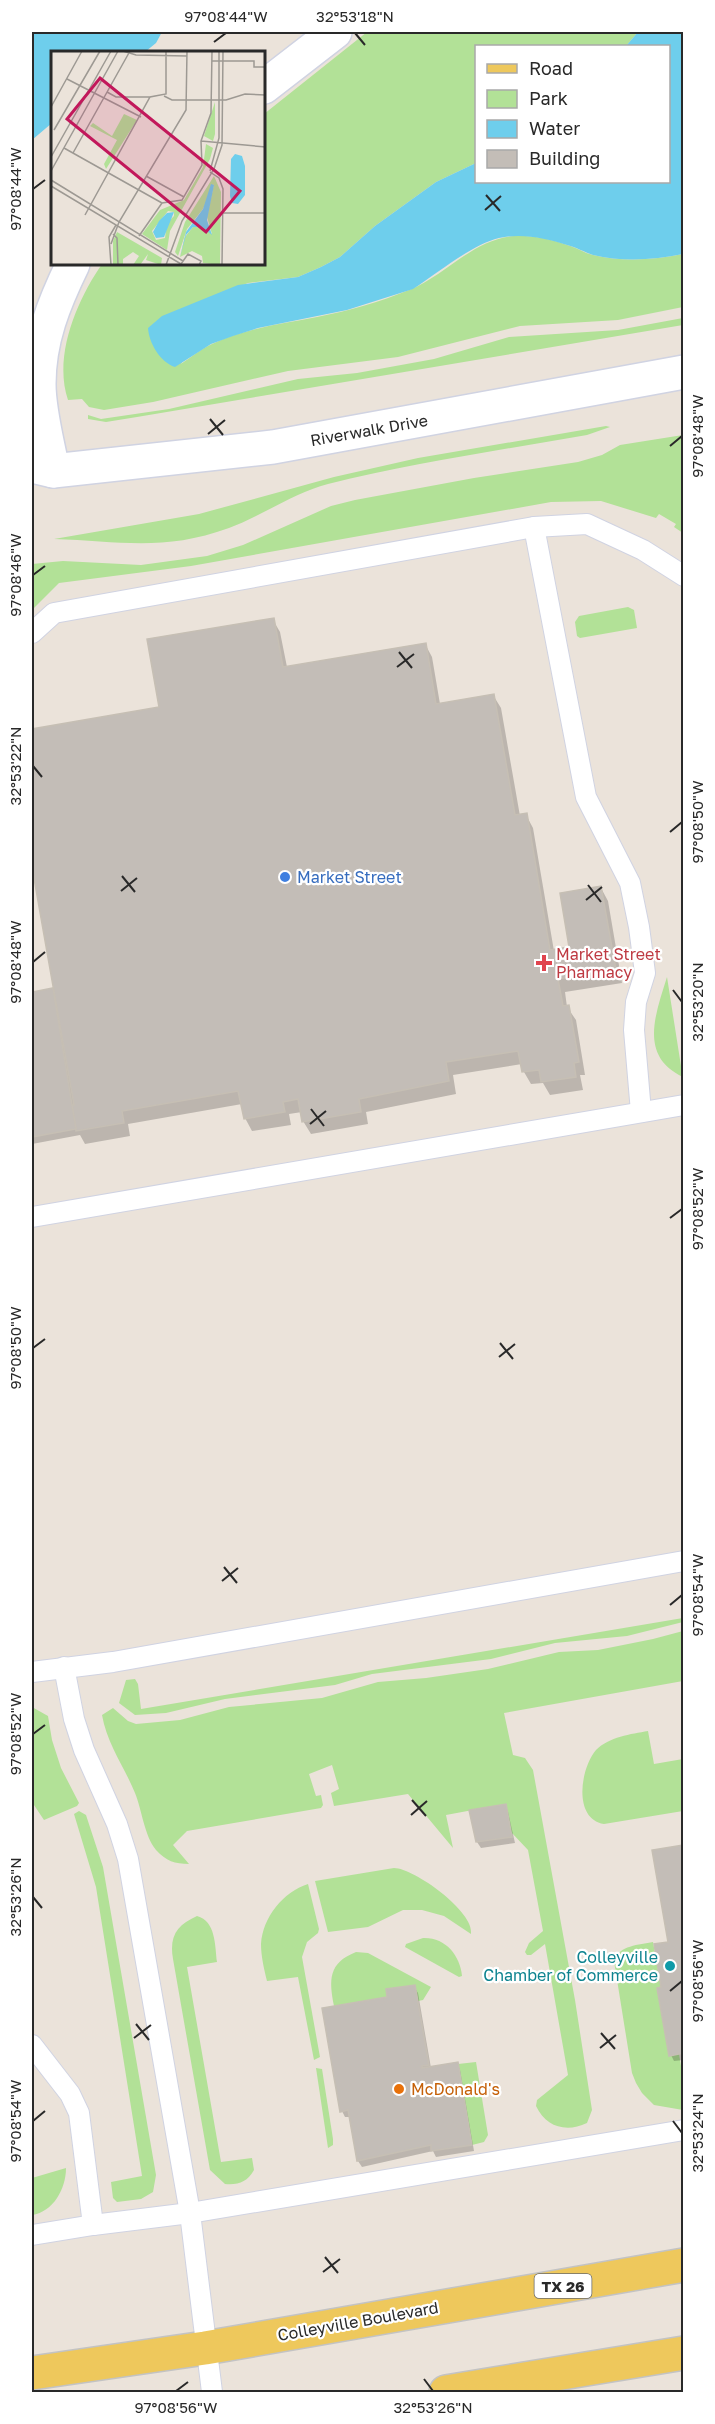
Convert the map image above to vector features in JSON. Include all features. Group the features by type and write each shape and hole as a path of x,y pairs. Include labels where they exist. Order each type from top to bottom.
{"main road":[{"name":"Colleyville Boulevard","path":"32,2373 205,2348 684,2265"},
{"path":"446,2392 684,2353"}],"street":[{"path":"266,85 334,32"},
{"path":"39,475 40,357 46,326 72,266"},
{"name":"Riverwalk Drive","path":"39,475 273,447 684,372"}],"lane":[{"path":"32,633 54,613 534,528 587,524 644,550 684,576"},
{"path":"534,528 586,797 630,883 639,927 645,973 636,1002 634,1030 641,1112"},
{"path":"32,1217 684,1105"},
{"path":"32,1672 123,1660 684,1561"},
{"path":"64,1667 74,1719 84,1750 117,1824 128,1859 190,2213 212,2392"},
{"path":"32,2045 70,2094 79,2113 93,2225"},
{"path":"32,2235 190,2213 684,2130"}],"green space":[{"path":"367,32 638,32 627,45 475,45 475,163 436,182 375,226 340,257 321,267 298,277 248,283 230,290 181,364 208,346 237,334 340,312 398,294 422,284 485,244 514,236 548,239 590,254 615,259 649,259 683,254 683,307 618,320 520,326 398,357 288,371 153,402 104,410 89,407 82,399 68,400 63,365 70,329 84,294 101,266 266,266 266,112"},
{"path":"683,318 683,325 106,422 88,419 88,415 101,419 169,409 298,379 357,373 434,359 509,337 618,330"},
{"path":"610,427 587,435 425,463 328,484 302,493 229,528 183,540 162,543 121,543 54,539 199,514 334,477 418,458"},
{"path":"683,435 683,533 674,527 676,524 659,514 656,518 601,501 551,502 191,566 59,583 32,610 32,564 63,561 141,565 207,556 243,545 331,506 474,478 578,462 602,455 620,445"},
{"path":"628,607 634,610 637,628 580,638 577,636 575,622 579,616"},
{"path":"667,977 683,1077 669,1068 660,1058 655,1046 655,1019"},
{"path":"683,1618 683,1622 627,1636 555,1643 491,1659 372,1674 335,1685 225,1699 166,1713 135,1715 119,1703 126,1680 135,1679 138,1684 141,1709"},
{"path":"683,1631 683,1681 504,1713 513,1755 525,1758 533,1770 575,2000 592,2110 587,2123 572,2128 564,2128 551,2123 545,2119 536,2106 537,2100 568,2075 545,1944 531,1955 525,1952 529,1943 543,1931 528,1850 511,1832 505,1804 446,1815 453,1848 408,1794 334,1806 331,1793 339,1789 332,1765 309,1774 316,1796 321,1795 323,1805 321,1808 187,1831 173,1845 189,1864 175,1862 163,1857 152,1844 135,1793 112,1745 102,1715 113,1708 128,1721 136,1724 180,1720 229,1707 322,1698 378,1682 488,1669 559,1652 598,1650"},
{"path":"32,1707 48,1716 52,1740 61,1768 79,1803 77,1806 44,1820 32,1802"},
{"path":"648,1731 654,1764 683,1759 683,1811 604,1824 594,1820 587,1813 582,1792 590,1758 607,1742"},
{"path":"79,1811 86,1815 103,1867 156,2175 153,2192 141,2199 117,2202 113,2198 111,2182 142,2176 96,1887 74,1814"},
{"path":"394,1868 415,1875 454,1903 470,1925 471,1934 444,1916 422,1910 403,1910 368,1927 328,1932 315,1881"},
{"path":"308,1884 319,1929 318,1933 307,1942 302,1957 320,2057 314,2060 298,1977 267,1981 261,1949 263,1934 270,1915 290,1893"},
{"path":"197,1916 208,1923 211,1929 217,1962 187,1967 221,2162 252,2158 254,2170 245,2180 234,2184 225,2184 210,2170 173,1959 172,1944 176,1932 184,1923"},
{"path":"423,1938 431,1938 450,1949 455,1954 462,1976 459,1977 405,1947 406,1944"},
{"path":"653,1942 661,1987 679,2054 683,2078 683,2110 654,2105 642,2093 632,2073 614,1961 625,1949"},
{"path":"356,1952 368,1953 431,1987 423,2000 418,2001 415,1985 387,1989 387,1997 334,2006 331,1980 335,1967 347,1956"},
{"path":"476,2062 488,2135 484,2142 472,2145 458,2064"},
{"path":"316,2068 322,2069 333,2139 333,2145 328,2148"},
{"path":"66,2168 64,2184 57,2198 46,2209 32,2215 32,2178"}],"water":[{"path":"32,32 162,32 156,43 146,51 51,51 51,124 32,140"},
{"path":"638,32 683,32 683,254 649,259 615,259 593,255 542,238 516,236 499,238 466,253 413,289 347,310 258,328 233,336 211,344 175,367 165,361 156,351 148,328 162,316 238,285 298,277 321,267 340,257 375,226 436,182 475,163 475,183 670,183 670,45 627,45"}],"building":[{"name":"Market Street","path":"274,618 283,667 426,643 436,704 494,694 515,815 527,813 550,950 569,947 560,893 601,886 616,970 558,979 563,1006 569,1005 579,1062 574,1063 576,1077 541,1082 539,1070 522,1072 518,1051 446,1062 449,1081 359,1099 361,1112 302,1122 298,1099 283,1102 285,1112 244,1119 238,1091 122,1111 124,1123 76,1131 72,1105 74,1105 32,867 32,729 159,707 147,639"},
{"path":"53,988 76,1129 32,1137 32,992"},
{"path":"506,1804 512,1837 476,1842 469,1810"},
{"name":"Colleyville Chamber of Commerce","path":"684,1845 684,2053 669,2056 657,1988 661,1987 654,1944 668,1942 652,1850"},
{"name":"McDonald's","path":"415,1985 429,2065 422,2066 422,2068 458,2062 472,2145 431,2151 431,2145 357,2161 348,2110 340,2112 322,2008 387,1997 386,1989"}],"place":[{"name":"Market Street","path":"285,877"},
{"name":"Market Street Pharmacy","path":"544,963"},
{"name":"Colleyville Chamber of Commerce","path":"670,1966"},
{"name":"McDonald's","path":"399,2089"}]}
